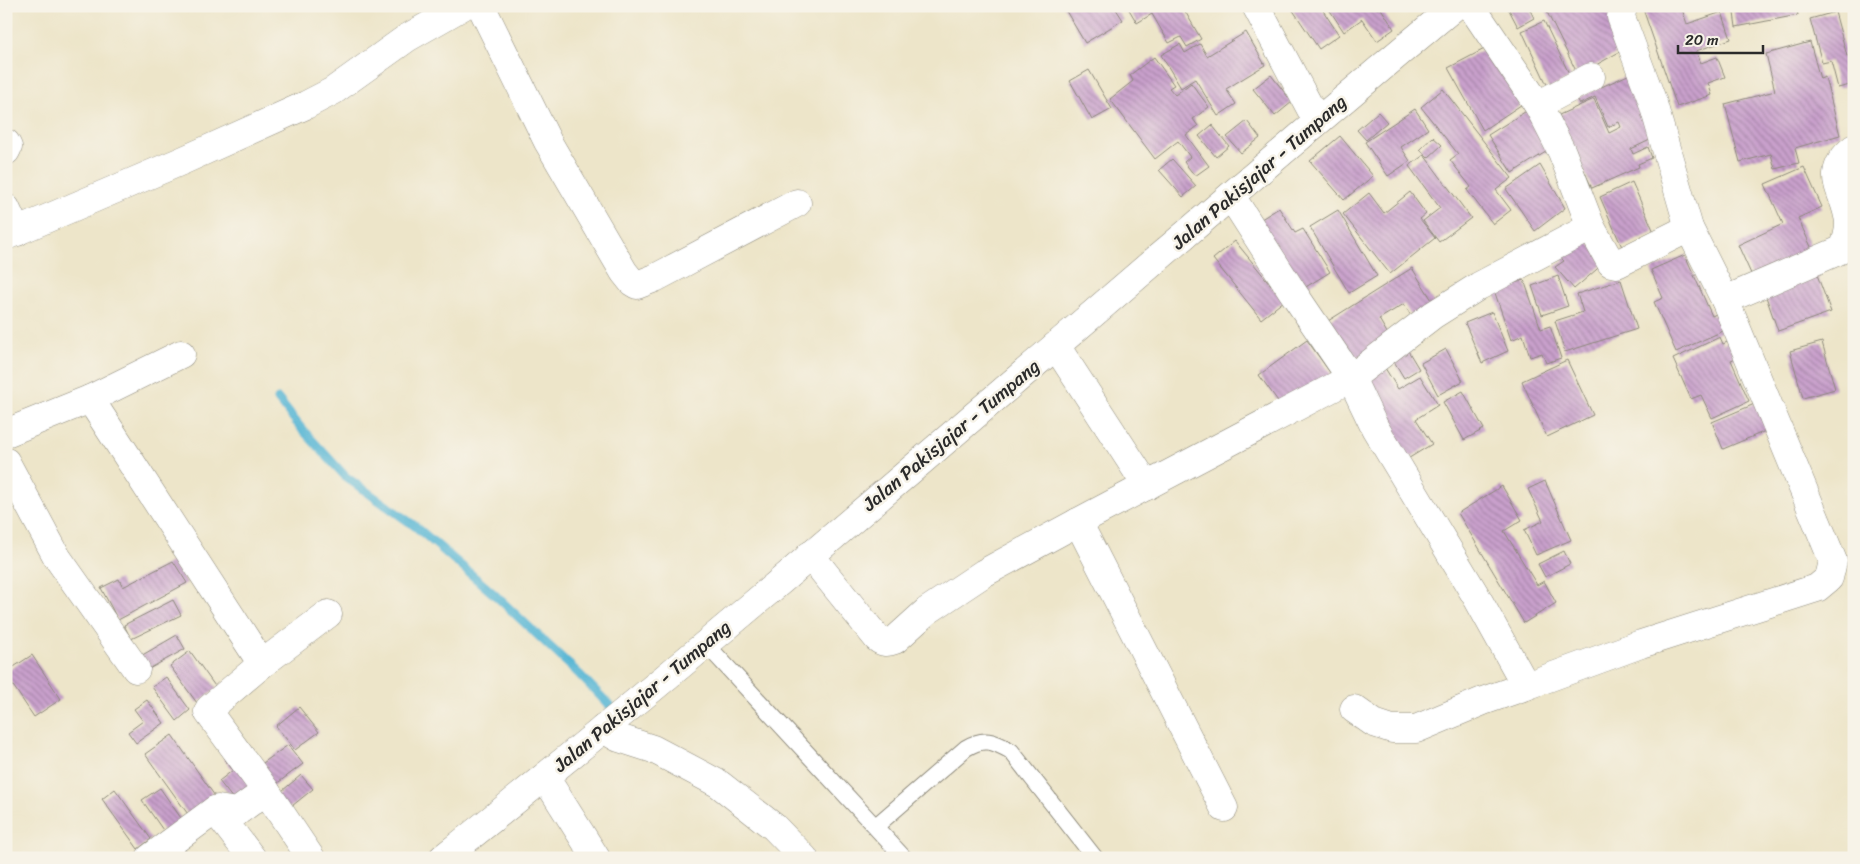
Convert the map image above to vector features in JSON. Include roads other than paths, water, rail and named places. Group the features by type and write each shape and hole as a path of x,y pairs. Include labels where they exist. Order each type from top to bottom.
{"street":[{"path":"10,225 306,105 333,91 407,38 463,6"},
{"path":"481,6 548,142 624,272 632,282 638,285 655,278 797,204"},
{"path":"1256,6 1317,121"},
{"name":"Jalan Pakisjajar - Tumpang","path":"443,858 633,705 1056,346 1317,121 1455,6"},
{"path":"1471,6 1538,105 1562,152 1591,226 1611,263 1617,264 1689,228"},
{"path":"1354,709 1374,723 1392,729 1416,729 1483,701 1641,644 1817,588 1829,578 1833,561 1725,300 1689,228 1652,100 1621,17 1623,6"},
{"path":"1538,105 1591,77"},
{"path":"6,143 8,147 6,152"},
{"path":"1725,300 1843,249 1848,238 1849,221 1837,183 1838,169 1843,156 1854,148"},
{"path":"1231,196 1351,378 1375,428 1476,596 1526,686"},
{"path":"810,555 877,638 882,642 895,640 927,611 984,574 1078,522 1351,378 1433,315 1479,286 1591,226"},
{"path":"1056,346 1147,486"},
{"path":"6,433 90,399 181,354"},
{"path":"90,399 262,664"},
{"path":"6,462 57,557 136,669"},
{"path":"1078,522 1224,808"},
{"path":"311,858 266,791 208,712 209,709 262,664 328,614"},
{"path":"605,728 618,738 653,750 718,784 774,827 804,858"},
{"path":"545,777 596,858"},
{"path":"150,858 215,810 237,812 266,791"},
{"path":"215,810 252,858"}],"lane":[{"path":"706,643 904,858"},
{"path":"876,826 966,748 978,741 996,743 1011,751 1095,858"}],"waterway":[{"path":"278,399 301,428 346,477 415,526 495,595 579,674 618,714"}]}
